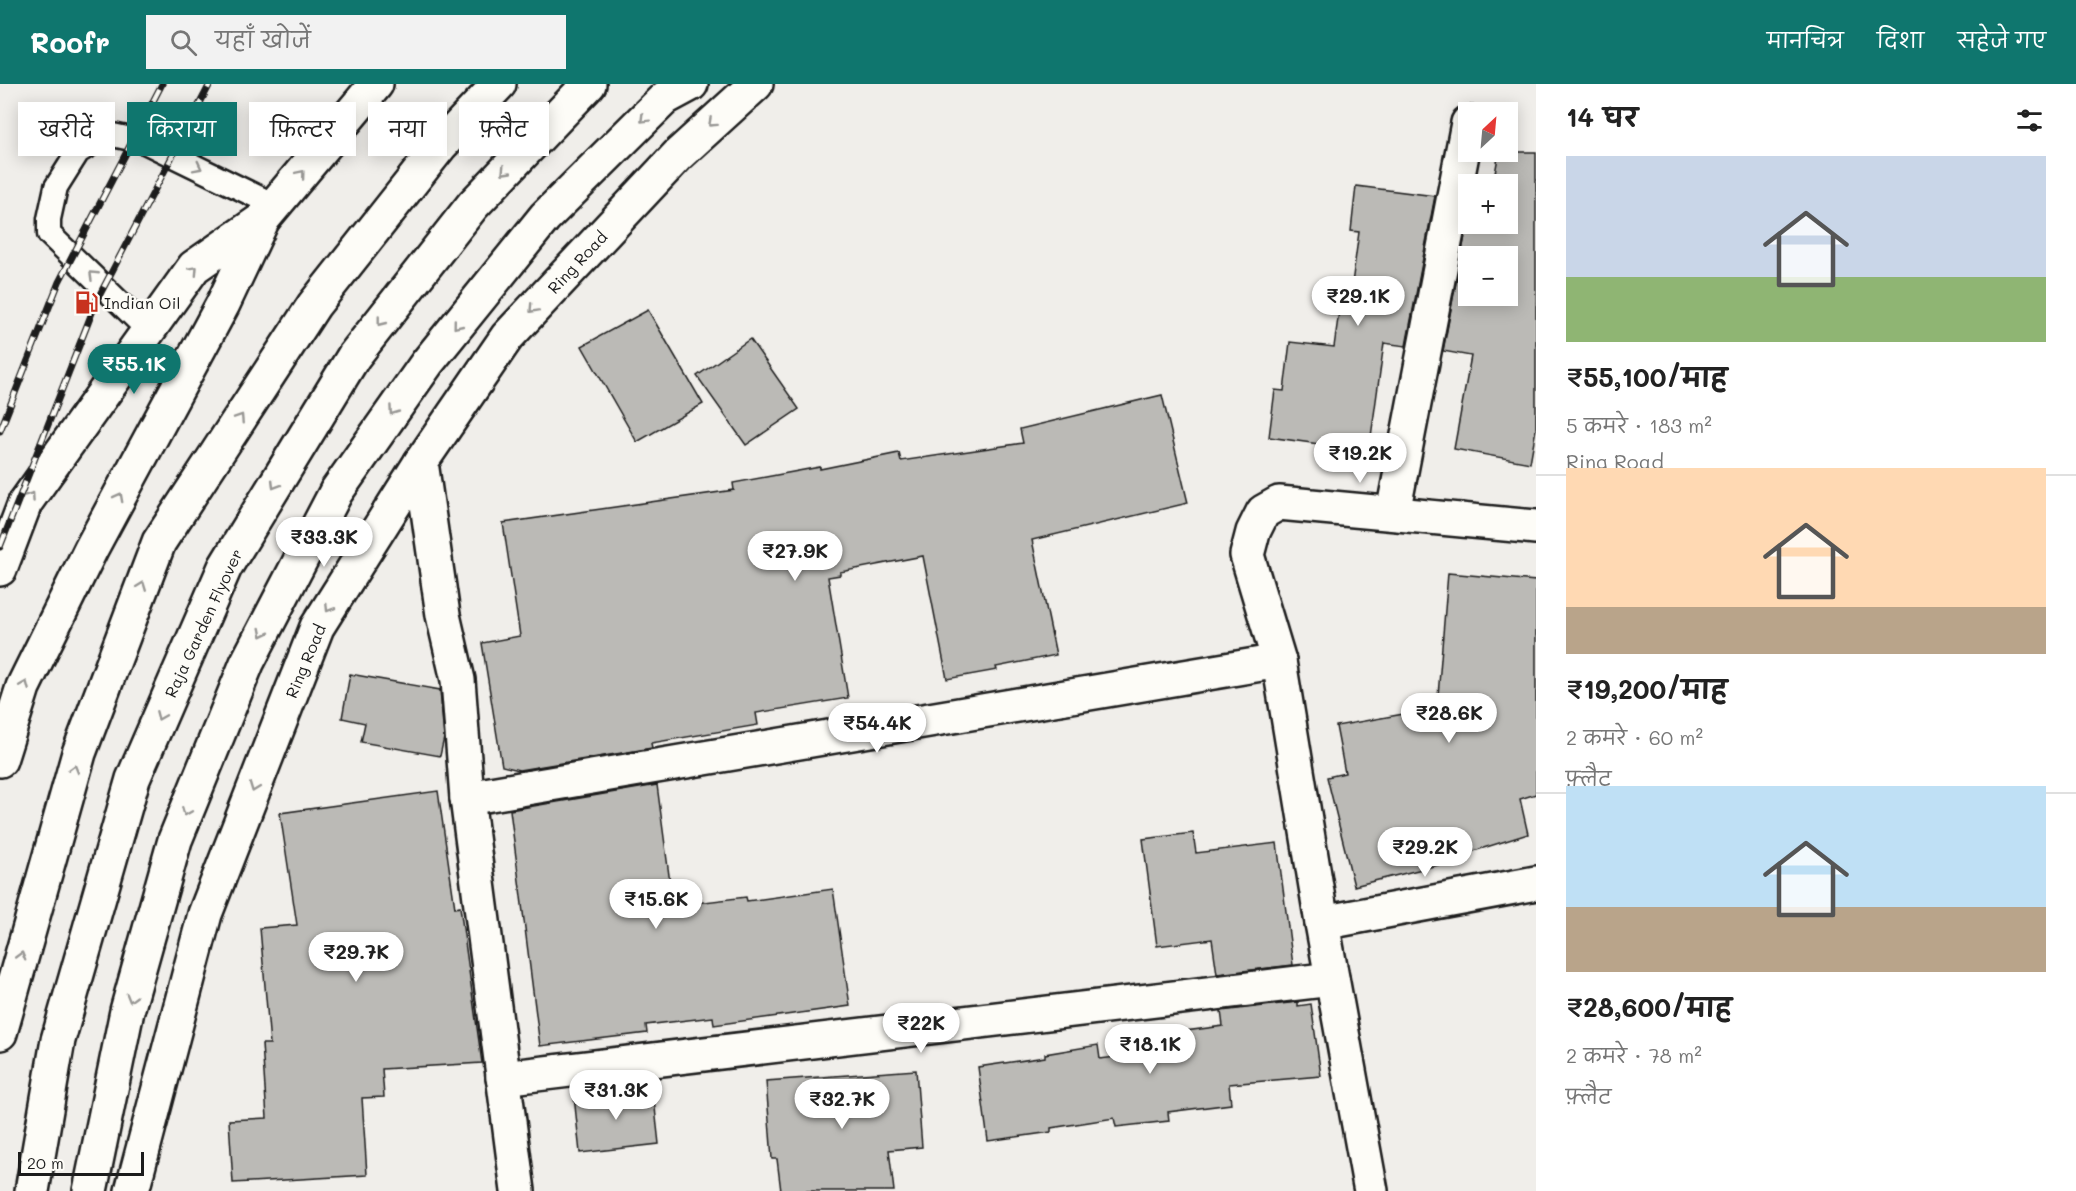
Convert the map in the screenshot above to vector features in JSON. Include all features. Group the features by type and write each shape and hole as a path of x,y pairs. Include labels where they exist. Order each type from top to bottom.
{"main road":[{"path":"0,760 23,687 91,549 223,304 269,212 376,84"},
{"path":"0,1033 79,753 159,542 314,305 440,146 499,84"},
{"name":"Raja Garden Flyover","path":"32,1191 58,1040 133,779 225,567 354,356 472,205 589,84"},
{"path":"90,1191 127,1011 175,840 247,663 336,492 427,363 545,218 665,98 691,84"},
{"name":"Ring Road","path":"132,1191 205,914 317,627 421,462 507,337 678,155 756,84"},
{"path":"1393,513 1461,162"},
{"path":"0,569 25,503 194,267 269,212"},
{"path":"421,462 443,615 458,680 467,798 518,1191"},
{"path":"1371,1191 1322,923 1279,661 1248,555 1253,532 1263,512 1279,503 1536,527"},
{"path":"467,798 1279,661"},
{"path":"1322,923 1536,883"},
{"path":"503,1078 1332,979"}],"lane":[{"path":"149,331 50,234 49,219 56,187 78,152 108,134 145,142 269,212"}],"building":[{"path":"1518,152 1536,152 1536,429 1530,463 1454,449 1471,356 1443,351 1458,272 1458,306 1518,306 1518,246 1463,246 1465,234 1518,234 1518,174 1495,174 1497,162 1518,162"},
{"path":"1356,186 1435,196 1406,346 1384,343 1369,451 1269,437 1275,390 1284,391 1290,342 1334,347 1341,297 1350,298 1359,232 1351,231"},
{"path":"648,310 703,404 637,442 582,346"},
{"path":"750,339 799,409 746,445 697,376"},
{"path":"1162,395 1188,503 1032,540 1056,655 996,667 997,670 947,679 923,556 840,572 840,575 828,577 848,698 756,713 758,725 651,743 652,748 519,770 502,766 482,643 520,636 503,523 734,490 733,483 899,453 901,461 1023,443 1020,429"},
{"path":"1448,573 1536,581 1536,794 1520,799 1528,834 1461,855 1462,859 1354,886 1327,777 1345,773 1336,726 1437,708"},
{"path":"350,674 440,690 444,738 440,756 361,742 365,723 342,718"},
{"path":"657,785 672,898 687,896 688,904 746,897 747,901 833,889 850,1006 714,1025 713,1017 646,1025 647,1033 540,1046 510,810"},
{"path":"438,791 455,908 460,907 482,1063 382,1069 384,1097 362,1098 367,1175 233,1183 229,1120 267,1118 262,1044 270,1044 260,928 297,925 280,813"},
{"path":"1193,833 1196,853 1277,843 1293,965 1217,974 1212,939 1157,946 1143,839"},
{"path":"1298,1002 1298,1006 1311,1004 1321,1076 1229,1084 1231,1104 1168,1112 1169,1121 1116,1127 1114,1118 1051,1128 1051,1132 988,1141 978,1067 1045,1057 1045,1054 1098,1045 1100,1059 1172,1050 1170,1033 1223,1026 1221,1011"},
{"path":"916,1070 922,1147 889,1150 894,1191 781,1191 777,1159 772,1159 766,1081"},
{"path":"653,1090 659,1144 580,1153 574,1096"}],"railway":[{"path":"0,431 59,282 162,84"},
{"path":"0,547 97,300 210,84"}],"place":[{"name":"Indian Oil","path":"86,302"}]}
